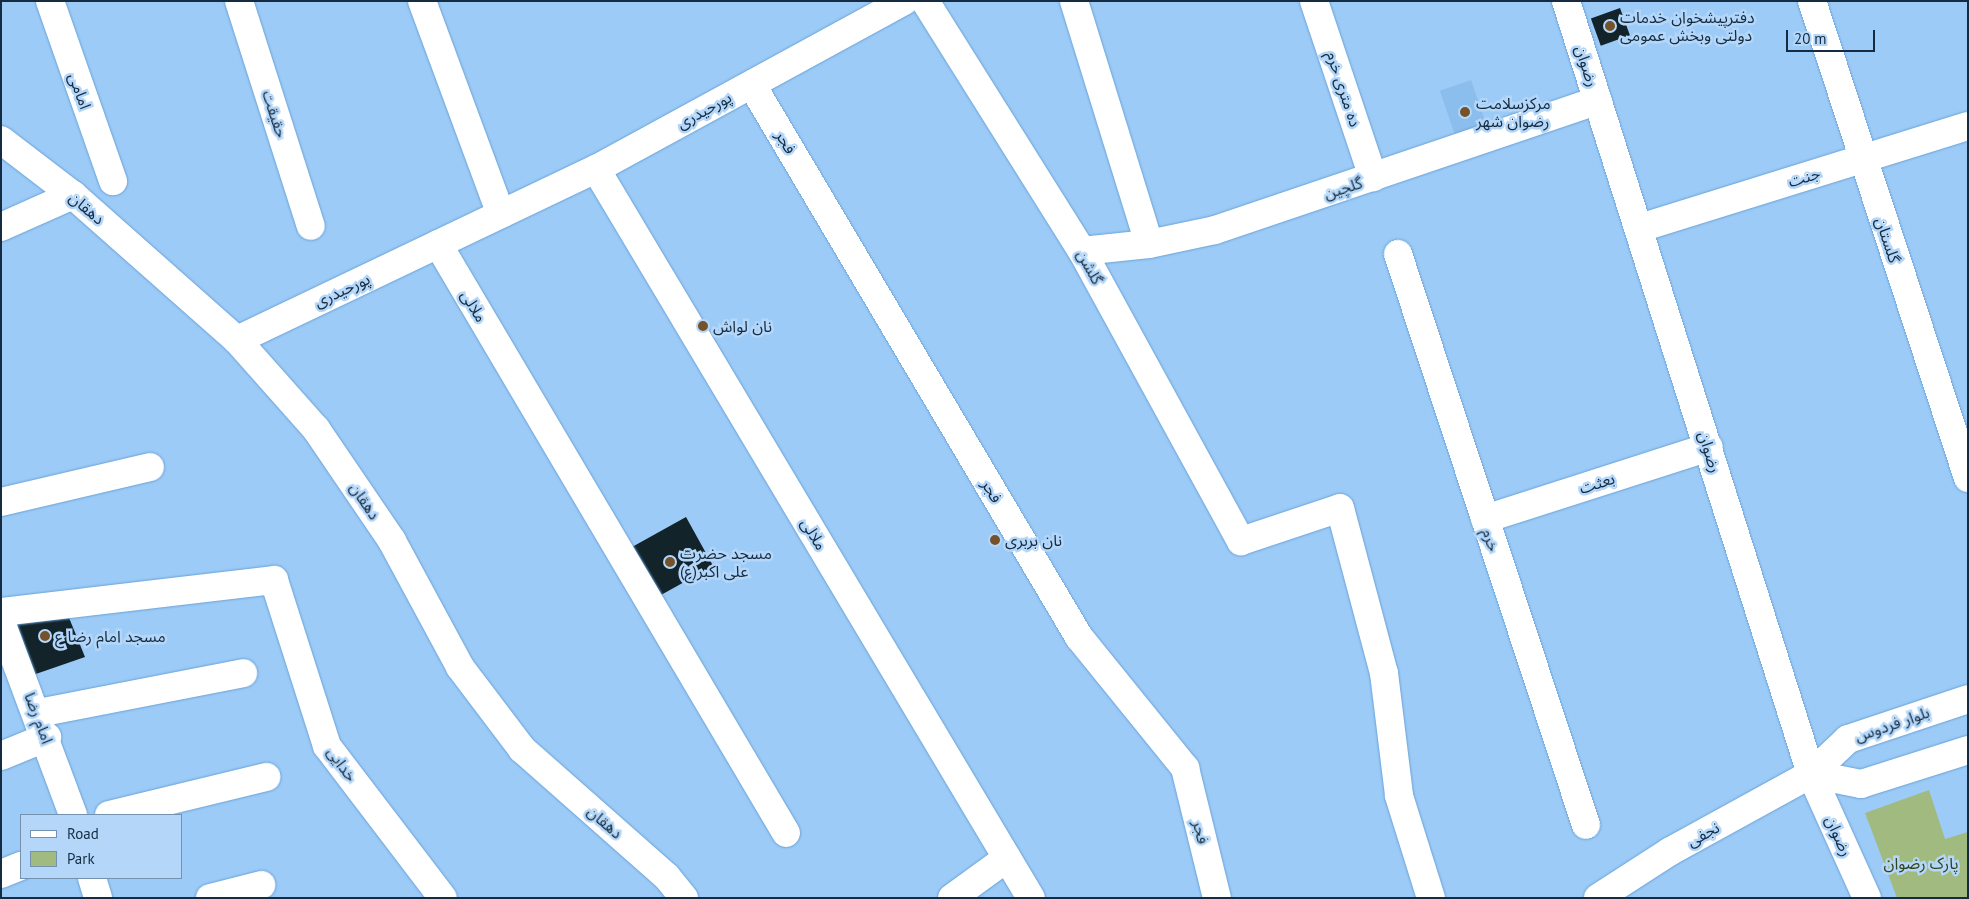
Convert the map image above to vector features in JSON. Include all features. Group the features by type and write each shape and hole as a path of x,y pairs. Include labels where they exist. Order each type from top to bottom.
{"street":[{"name":"امامی","path":"50,1 113,181"},
{"name":"حقیقت","path":"238,1 311,226"},
{"path":"422,1 443,67 501,214"},
{"name":"پورحیدری","path":"237,340 596,169 904,1"},
{"name":"گلشن","path":"925,1 1082,251 1242,541 1340,508 1384,673 1399,796 1431,898"},
{"path":"1074,1 1149,244"},
{"name":"ده متری خرم","path":"1314,1 1373,178"},
{"name":"رضوان","path":"1566,1 1640,228 1811,774 1867,898"},
{"name":"گلستان","path":"1812,1 1861,159 1968,478"},
{"name":"فجر","path":"752,84 1079,637 1185,768 1217,898"},
{"name":"گلچین","path":"1082,251 1149,244 1215,230 1373,178 1598,100"},
{"name":"جنت","path":"1640,228 1968,126"},
{"name":"دهقان","path":"1,140 73,195 237,340 316,429 392,541 460,667 522,749 675,895"},
{"name":"ملالی","path":"596,169 1031,898"},
{"path":"1,228 73,195"},
{"name":"ملالی","path":"438,244 786,833"},
{"name":"خرم","path":"1398,254 1586,825"},
{"name":"بعثت","path":"1485,520 1709,448"},
{"path":"1,502 150,467"},
{"name":"خدایی","path":"2,625 274,580 328,746 443,898"},
{"name":"امام رضا","path":"2,625 42,725 73,814"},
{"path":"1,756 42,725 243,673"},
{"name":"بلوار فردوس","path":"1811,774 1848,739 1968,699"},
{"path":"1811,774 1861,784 1968,750"},
{"name":"نجفی","path":"1598,898 1669,852 1811,774"},
{"path":"113,814 266,777"},
{"path":"952,898 1007,858"},
{"path":"1,874 20,866"},
{"path":"92,879 98,898"},
{"path":"210,898 261,886"}],"shaded area":[{"name":"مرکزسلامت رضوان شهر","path":"1471,80 1489,133 1458,144 1440,91"}],"green space":[{"name":"پارک رضوان","path":"1929,790 1945,839 1968,832 1968,898 1897,898 1865,813"}],"building":[{"name":"دفترپیشخوان خدمات دولتی وبخش عمومی","path":"1620,8 1630,35 1601,46 1591,19"},
{"name":"مسجد حضرت علی اکبر(ع)","path":"686,517 713,566 650,601 623,552"},
{"name":"مسجد امام رضا ع","path":"63,603 85,657 30,676 5,616"}],"place":[{"name":"دفترپیشخوان خدمات دولتی وبخش عمومی","path":"1610,26"},
{"name":"مرکزسلامت رضوان شهر","path":"1465,112"},
{"name":"نان لواش","path":"703,326"},
{"name":"نان بربری","path":"995,540"},
{"name":"مسجد حضرت علی اکبر(ع)","path":"670,562"},
{"name":"مسجد امام رضا ع","path":"45,636"}]}
